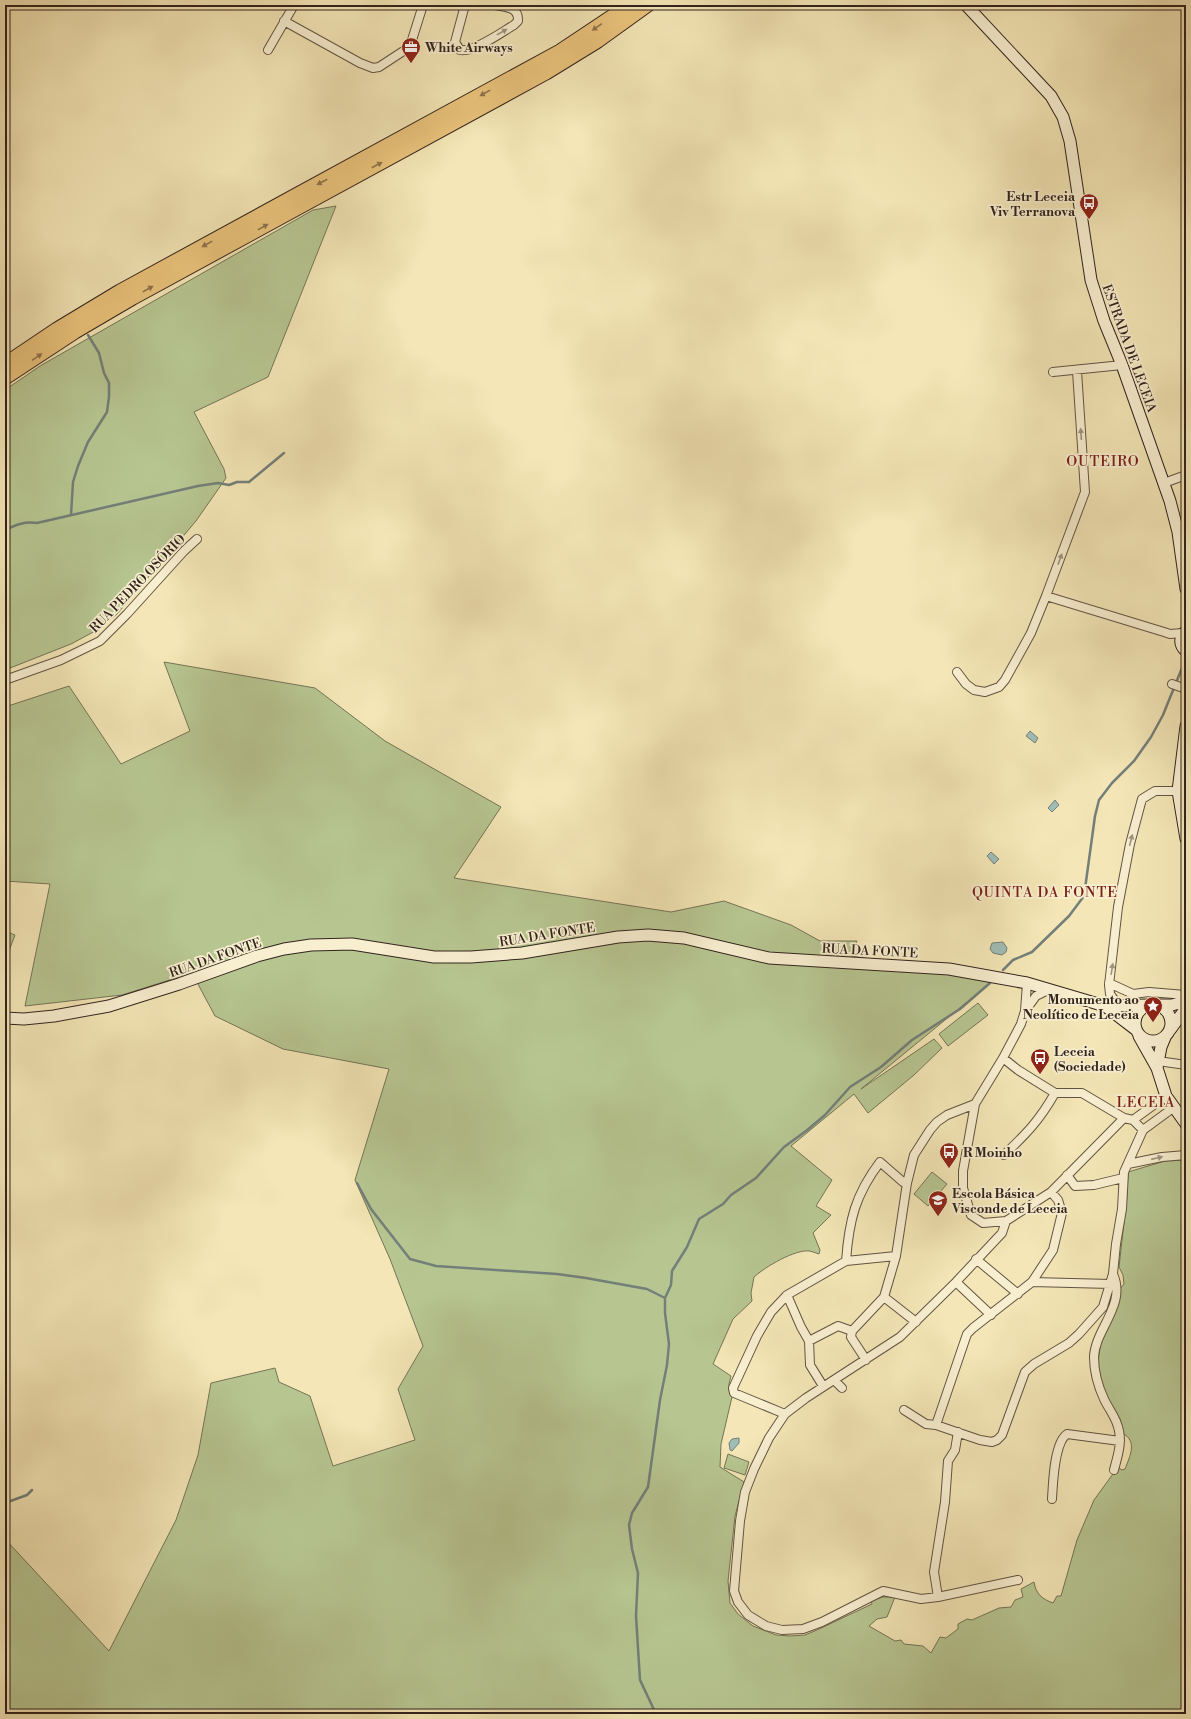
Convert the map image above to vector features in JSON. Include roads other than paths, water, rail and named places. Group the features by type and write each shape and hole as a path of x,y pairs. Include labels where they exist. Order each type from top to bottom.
{"main road":[{"path":"5,364 57,329 115,294 560,51 629,5"},
{"path":"5,378 75,332 133,298 546,73 598,41 648,5"},
{"name":"ESTRADA DE LECEIA","path":"966,5 1051,96 1063,117 1070,141 1090,280 1164,483 1178,532 1186,589"},
{"path":"1184,651 1180,641 1185,630"},
{"path":"1186,726 1178,791 1185,824 1186,839"},
{"name":"RUA DA FONTE","path":"5,1018 24,1019 54,1016 104,1008 149,995 264,954 297,947 326,944 352,944 434,957 471,957 522,953 618,937 660,935 700,941 769,958 934,967 970,972 1027,983 1102,1005 1146,1005"},
{"path":"1181,1115 1165,1094 1158,1064 1137,1032 1135,1018 1137,1012 1146,1005 1172,1005 1186,1001"},
{"name":"RUA DA FONTE","path":"1102,1005 1137,1032"},
{"path":"1137,1032 1144,1039 1155,1041 1168,1032 1170,1018 1168,1012 1158,1005"},
{"path":"1158,1064 1161,1047 1168,1032 1186,1008"}],"street":[{"path":"268,50 294,5"},
{"path":"284,22 360,63 373,68 384,64 409,46 423,5"},
{"path":"465,5 455,42 460,50 464,51 480,44 514,25 518,21 515,10 495,5"},
{"path":"1053,372 1077,371 1122,365"},
{"path":"957,672 966,684 974,690 984,692 999,687 1006,680 1031,633 1046,596 1085,492 1077,371"},
{"path":"1164,483 1186,475"},
{"name":"RUA PEDRO OSÓRIO","path":"5,680 61,660 100,641 197,539"},
{"path":"1046,596 1170,634 1185,630"},
{"path":"1164,632 1184,651"},
{"path":"1118,1005 1110,994 1109,983 1118,907 1130,844 1142,799 1155,791 1178,791"},
{"path":"1027,983 1024,1013 1018,1030 975,1104 963,1171 963,1188 969,1210 975,1218 983,1222 1006,1221 1050,1192 1124,1118"},
{"path":"1109,983 1133,994 1148,992 1186,995"},
{"path":"1024,1013 1036,996 1050,989"},
{"path":"1003,1058 1018,1070 1056,1094 1082,1094 1124,1118 1133,1120 1143,1130"},
{"path":"1158,1064 1186,1065"},
{"path":"1004,1155 1026,1135 1042,1116 1056,1094"},
{"path":"1133,1120 1165,1094"},
{"path":"866,1360 851,1337 852,1331 884,1297 896,1256 914,1155 930,1130 947,1115 975,1104"},
{"path":"904,1410 926,1424 936,1425 992,1442 998,1440 1006,1428 1025,1372 1034,1364 1069,1343 1080,1334 1104,1307 1114,1274 1116,1244 1122,1209 1123,1178 1128,1164 1143,1130 1181,1115"},
{"path":"1128,1164 1162,1157 1186,1155"},
{"path":"846,1261 848,1233 857,1199 870,1174 880,1162 903,1182 908,1183"},
{"path":"1067,1175 1075,1186 1094,1185 1123,1178"},
{"path":"936,1425 967,1334 1032,1282 1053,1250 1062,1213 1058,1200 1050,1192"},
{"path":"1006,1221 1002,1232 956,1282 900,1337 824,1386 785,1414 769,1438 754,1469 746,1492 740,1521 734,1591 738,1602 748,1615 766,1626 782,1630 803,1629 822,1622 883,1591 921,1599 938,1597 1018,1580"},
{"path":"785,1414 734,1393 733,1388 757,1336 771,1312 786,1295 846,1261 896,1256"},
{"path":"976,1259 1018,1294"},
{"path":"1114,1274 1118,1283 1116,1294 1109,1319 1101,1335 1094,1356 1096,1377 1104,1399 1116,1419 1120,1432 1120,1441 1114,1470"},
{"path":"956,1282 991,1315"},
{"path":"1032,1282 1111,1284"},
{"path":"786,1295 800,1328 809,1341 810,1365 824,1386"},
{"path":"884,1297 916,1322"},
{"path":"809,1341 838,1326 852,1331"},
{"path":"834,1380 842,1388"},
{"path":"938,1597 934,1572 945,1502 948,1461 955,1450 958,1432"},
{"path":"1052,1499 1055,1461 1063,1437 1067,1434 1120,1441"}],"water":[{"path":"1030,731 1038,738 1035,743 1026,736"},
{"path":"1055,800 1059,805 1052,812 1048,808"},
{"path":"991,852 999,859 994,864 987,856"},
{"path":"1003,942 1007,948 1006,952 1002,955 993,953 990,949 992,943"},
{"path":"739,1438 739,1443 732,1451 730,1450 729,1443 732,1439"}],"waterway":[{"path":"71,515 73,482 78,466 88,442 107,412 109,397 109,383 104,373 99,353 88,335"},
{"path":"5,530 20,524 37,523 198,486 218,483 229,485 237,482 249,482 284,453"},
{"path":"1183,469 1186,457"},
{"path":"1182,484 1186,518"},
{"path":"1003,970 1013,960 1032,952 1069,916 1084,896 1095,816 1099,800 1112,783 1134,761 1151,737 1163,715 1182,668"},
{"path":"656,1714 640,1680 636,1616 638,1573 632,1549 629,1525 632,1513 648,1487 660,1400 667,1365 669,1344 665,1313 665,1298 671,1285 672,1271 687,1247 699,1219 723,1204 731,1195 756,1178 784,1147 825,1115 850,1087 881,1067 912,1040 960,1009 990,983"},
{"path":"357,1183 371,1209 410,1259 436,1266 557,1274 586,1278 647,1289 665,1298"},
{"path":"5,1503 27,1495 32,1490"}],"place":[{"name":"White Airways","path":"411,64"},
{"name":"Estr Leceia Viv Terranova","path":"1089,220"},
{"name":"Monumento ao Neolítico de Leceia","path":"1153,1023"},
{"name":"Leceia (Sociedade)","path":"1040,1075"},
{"name":"R Moinho","path":"949,1169"},
{"name":"Escola Básica Visconde de Leceia","path":"938,1217"}],"district":[{"name":"OUTEIRO","path":"1103,461"},
{"name":"QUINTA DA FONTE","path":"1045,892"},
{"name":"LECEIA","path":"1146,1102"}]}
